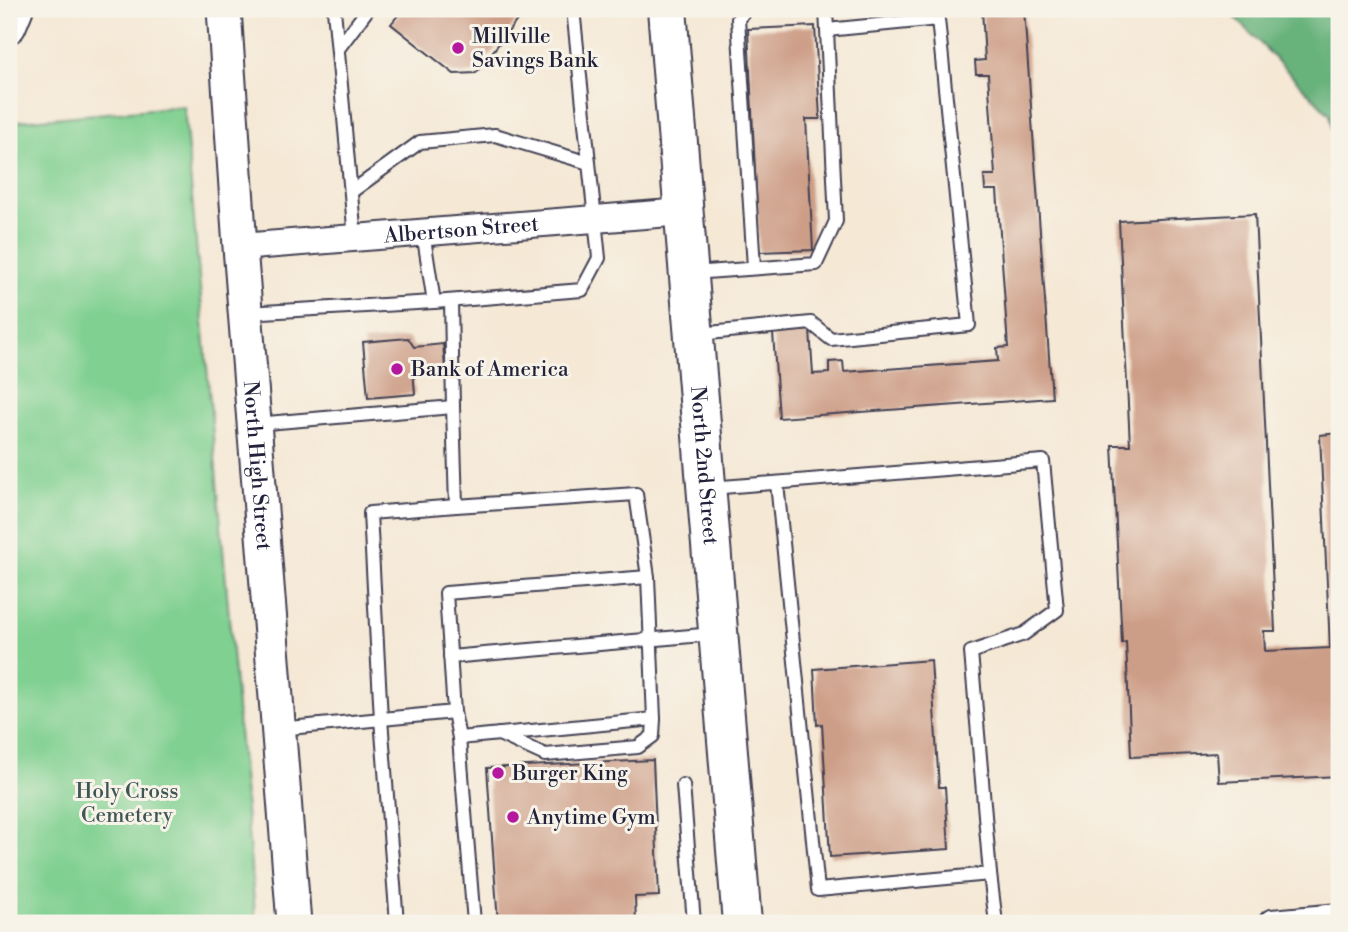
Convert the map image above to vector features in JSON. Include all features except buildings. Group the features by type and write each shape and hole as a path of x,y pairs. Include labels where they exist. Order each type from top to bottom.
{"main road":[{"name":"North 2nd Street","path":"667,9 742,923"}],"street":[{"path":"9,26 16,9"},
{"name":"North High Street","path":"224,9 240,247 294,923"},
{"name":"Albertson Street","path":"240,247 683,212"},
{"path":"1272,923 1339,917"}],"lane":[{"path":"334,9 355,238"},
{"path":"338,49 368,9"},
{"path":"246,313 582,290 599,258 573,9"},
{"path":"688,273 816,264 836,221 826,9"},
{"path":"742,14 754,267"},
{"path":"694,335 811,323 831,339 969,325 937,14 827,30"},
{"path":"351,192 420,142 495,135 589,163"},
{"path":"423,232 434,302"},
{"path":"451,301 456,506"},
{"path":"254,424 453,407"},
{"path":"706,488 1043,461 1057,610 1024,634 971,652 996,923"},
{"path":"777,483 818,890 990,874"},
{"path":"397,923 381,719 370,513 636,494 648,577 653,736 638,747 545,755 499,734"},
{"path":"474,923 446,593 648,577"},
{"path":"450,657 718,633"},
{"path":"279,729 454,712"},
{"path":"459,738 654,719"},
{"path":"682,785 694,923"}],"green space":[{"path":"1052,9 1132,9 1052,15"},
{"path":"1227,9 1339,9 1339,181 1330,115"},
{"name":"Holy Cross Cemetery","path":"184,106 256,923 9,923 9,122"}],"place":[{"name":"Millville Savings Bank","path":"458,48"},
{"name":"Bank of America","path":"397,369"},
{"name":"Burger King","path":"498,773"},
{"name":"Anytime Gym","path":"513,817"}]}
